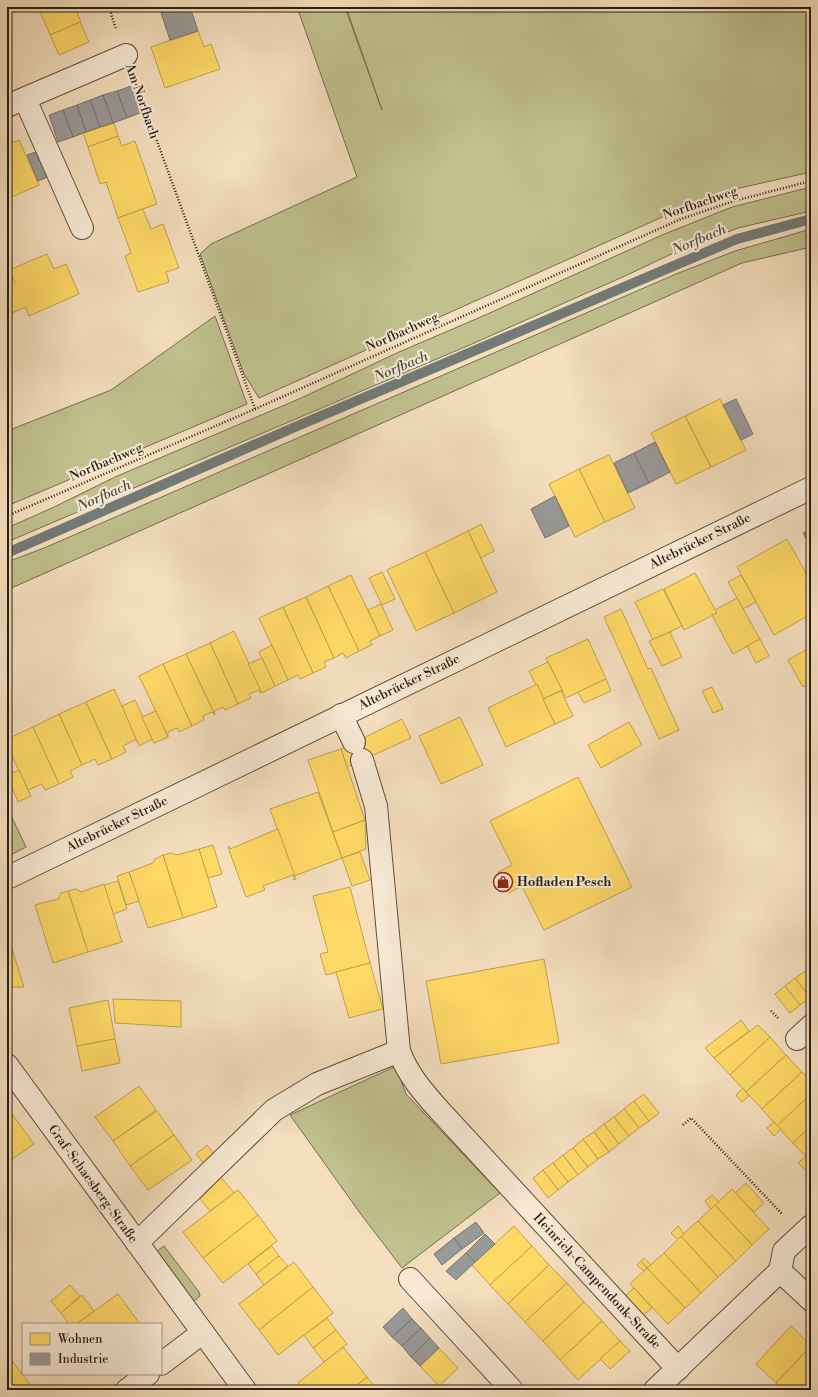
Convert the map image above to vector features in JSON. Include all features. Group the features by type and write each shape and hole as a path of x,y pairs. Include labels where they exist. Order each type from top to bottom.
{"street":[{"name":"Am Norfbach","path":"16,102 126,55"},
{"path":"16,102 82,228"},
{"name":"Altebrücker Straße","path":"7,878 811,488"},
{"name":"Heinrich-Campendonk-Straße","path":"341,715 358,751 374,795 399,1051 405,1066 416,1083 678,1369"},
{"path":"137,1243 274,1110 317,1084 399,1051"},
{"name":"Graf-Schaesberg-Straße","path":"7,1065 245,1390"},
{"path":"655,1390 780,1271 784,1251 806,1230"},
{"path":"780,1271 811,1300"},
{"path":"410,1280 512,1390"},
{"path":"162,1363 202,1333"},
{"path":"127,1390 147,1375"}],"path":[{"name":"Am Norfbach","path":"126,55 254,409"},
{"name":"Norfbachweg","path":"7,516 254,409 681,219 734,201 811,182"},
{"path":"683,1125 691,1118 806,1230"}],"green space":[{"path":"297,7 345,7 382,110 346,7 811,7 811,172 731,190 678,210 259,398 244,374 200,254 211,244 357,177"},
{"path":"811,187 811,211 738,228 680,250 472,344 7,542 7,528 115,477 299,399 399,352 483,316 662,235 732,207"},
{"path":"811,229 811,247 742,263 7,590 7,562 44,548 676,274 735,251"},
{"path":"215,316 247,404 7,506 7,431 111,390"},
{"path":"7,807 26,847 7,857"},
{"path":"396,1066 406,1094 500,1193 402,1268 360,1213 290,1115"},
{"path":"164,1246 199,1292 200,1296 192,1303 154,1253"}],"building: Wohnen":[{"path":"38,7 83,7 76,10 81,22 50,35"},
{"path":"80,22 89,42 59,55 50,35"},
{"path":"198,31 204,47 211,44 220,69 165,88 151,47"},
{"path":"114,123 118,136 88,147 83,133"},
{"path":"118,136 122,146 135,141 157,204 118,218 106,182 100,184 88,147"},
{"path":"19,140 39,185 7,199 7,145"},
{"path":"143,209 151,229 163,224 179,268 166,272 169,282 138,292 125,256 131,253 118,218"},
{"path":"47,254 54,269 66,264 79,294 29,316 26,307 7,315 7,286 15,283 9,270"},
{"path":"720,399 746,450 711,467 685,416"},
{"path":"685,416 711,467 676,484 651,433"},
{"path":"609,455 635,508 605,522 579,469"},
{"path":"579,469 605,522 575,537 549,484"},
{"path":"481,524 494,551 481,558 468,531"},
{"path":"468,531 497,592 454,613 425,552"},
{"path":"787,539 811,582 811,614 774,635 737,567"},
{"path":"425,552 454,613 416,631 387,570"},
{"path":"382,572 395,599 382,605 369,578"},
{"path":"695,573 717,613 684,630 664,589"},
{"path":"351,575 380,636 370,641 372,645 359,651 328,586"},
{"path":"741,575 756,602 743,609 728,582"},
{"path":"328,586 359,651 346,658 343,653 334,658 306,597"},
{"path":"663,589 682,626 653,640 635,602"},
{"path":"306,597 334,658 324,662 326,667 313,673 283,607"},
{"path":"737,598 760,639 733,654 712,615 717,613 715,610"},
{"path":"381,604 393,630 380,636 368,610"},
{"path":"283,607 313,673 300,679 298,675 288,680 259,618"},
{"path":"621,609 648,669 651,668 679,730 659,739 604,617"},
{"path":"234,631 262,692 260,693 259,690 249,694 251,698 238,704 210,643"},
{"path":"670,632 682,657 662,666 649,641"},
{"path":"588,639 606,679 566,698 546,658"},
{"path":"760,639 769,656 756,663 747,646"},
{"path":"210,643 238,704 225,710 223,707 214,711 215,715 186,654"},
{"path":"272,645 288,680 275,686 259,652"},
{"path":"811,647 811,683 803,687 788,660"},
{"path":"186,654 215,715 212,712 203,716 204,720 192,726 163,664"},
{"path":"262,658 275,686 262,693 248,664"},
{"path":"548,662 562,690 543,699 529,671"},
{"path":"163,664 192,726 179,732 177,728 168,732 168,737 139,676"},
{"path":"606,679 611,691 584,703 578,692"},
{"path":"537,684 555,724 506,747 488,708"},
{"path":"712,687 723,709 713,713 702,691"},
{"path":"114,689 137,739 123,746 126,752 112,759 86,702"},
{"path":"561,691 573,716 555,724 543,699"},
{"path":"135,700 153,739 139,746 122,706"},
{"path":"86,702 112,759 98,765 95,759 82,765 59,714"},
{"path":"156,711 168,737 154,743 142,717"},
{"path":"59,714 82,765 70,771 73,777 59,784 33,727"},
{"path":"460,717 483,765 441,784 419,736"},
{"path":"402,719 411,738 347,767 341,749"},
{"path":"629,722 642,745 601,768 588,745"},
{"path":"33,727 59,784 45,790 42,784 28,790 7,745 7,739"},
{"path":"341,749 365,820 333,832 308,760"},
{"path":"19,770 31,796 18,802 7,775"},
{"path":"578,777 632,887 544,930 522,886 509,893 498,872 512,865 490,821"},
{"path":"318,792 342,858 294,876 270,809"},
{"path":"365,820 366,849 342,858 333,832"},
{"path":"278,829 296,879 294,880 293,875 263,886 265,890 246,897 228,847 229,846 230,849"},
{"path":"213,845 222,874 208,878 199,849"},
{"path":"199,849 217,907 183,918 163,855 171,853 177,855"},
{"path":"360,852 370,880 352,886 342,858"},
{"path":"163,855 183,918 148,928 129,872 153,863 155,859"},
{"path":"129,872 139,901 126,905 117,876"},
{"path":"118,881 127,909 113,914 104,885"},
{"path":"104,884 122,942 88,952 68,891 76,889 81,892"},
{"path":"350,887 370,963 326,975 320,954 328,952 313,896"},
{"path":"68,891 88,952 53,963 35,905 58,899 61,893"},
{"path":"7,933 24,987 7,987"},
{"path":"544,959 559,1043 441,1064 426,981"},
{"path":"370,963 383,1009 349,1018 336,972"},
{"path":"805,971 811,978 810,998 795,978"},
{"path":"795,978 810,998 800,1005 785,986"},
{"path":"785,986 800,1005 790,1013 775,994"},
{"path":"113,999 181,1001 181,1027 115,1023"},
{"path":"108,1000 115,1039 77,1046 69,1008"},
{"path":"741,1020 749,1031 714,1058 705,1048"},
{"path":"758,1025 770,1037 730,1075 714,1058"},
{"path":"770,1037 786,1055 746,1092 730,1075"},
{"path":"115,1039 120,1063 82,1071 77,1046"},
{"path":"786,1055 802,1072 762,1109 746,1092"},
{"path":"802,1072 811,1082 811,1094 777,1126 762,1109"},
{"path":"139,1086 156,1110 113,1141 95,1117"},
{"path":"743,1088 749,1096 742,1102 736,1095"},
{"path":"644,1094 659,1113 649,1121 634,1101"},
{"path":"811,1094 811,1126 793,1143 777,1126"},
{"path":"634,1101 649,1121 639,1128 624,1109"},
{"path":"7,1107 34,1144 7,1163"},
{"path":"624,1109 639,1128 629,1136 614,1117"},
{"path":"157,1111 174,1135 130,1166 113,1141"},
{"path":"614,1117 629,1136 619,1144 604,1124"},
{"path":"774,1122 781,1129 774,1136 767,1128"},
{"path":"604,1124 619,1144 609,1152 594,1132"},
{"path":"811,1126 811,1158 809,1160 793,1143"},
{"path":"594,1132 609,1152 598,1159 583,1139"},
{"path":"174,1135 192,1160 148,1190 130,1166"},
{"path":"583,1139 598,1159 588,1167 573,1148"},
{"path":"207,1145 215,1155 204,1164 196,1154"},
{"path":"573,1148 588,1167 578,1175 563,1155"},
{"path":"563,1155 578,1175 568,1182 553,1163"},
{"path":"806,1156 811,1164 805,1170 798,1163"},
{"path":"553,1163 568,1182 558,1190 543,1170"},
{"path":"543,1170 558,1190 548,1198 533,1178"},
{"path":"221,1177 234,1193 210,1211 200,1199"},
{"path":"746,1183 764,1203 754,1212 735,1193"},
{"path":"732,1189 769,1229 752,1245 715,1205"},
{"path":"238,1190 258,1215 203,1258 183,1232"},
{"path":"712,1195 719,1202 711,1209 705,1201"},
{"path":"715,1205 752,1245 736,1261 698,1221"},
{"path":"258,1215 277,1241 223,1283 203,1258"},
{"path":"698,1221 736,1261 718,1277 681,1236"},
{"path":"514,1226 532,1246 490,1285 472,1265"},
{"path":"678,1226 684,1234 678,1240 671,1233"},
{"path":"681,1236 718,1277 701,1293 664,1253"},
{"path":"272,1246 279,1256 256,1274 248,1264"},
{"path":"532,1246 549,1265 508,1304 490,1285"},
{"path":"664,1253 701,1293 685,1308 647,1268"},
{"path":"279,1256 288,1266 264,1285 256,1274"},
{"path":"644,1258 651,1265 647,1268 641,1261"},
{"path":"641,1261 647,1268 644,1271 637,1265"},
{"path":"294,1262 313,1287 259,1330 239,1304"},
{"path":"549,1265 567,1283 525,1322 508,1304"},
{"path":"647,1268 685,1308 668,1324 630,1284"},
{"path":"567,1283 584,1302 543,1341 525,1322"},
{"path":"70,1285 80,1296 61,1313 51,1301"},
{"path":"313,1287 333,1313 278,1355 259,1330"},
{"path":"634,1288 652,1308 641,1317 623,1298"},
{"path":"118,1294 139,1323 77,1323"},
{"path":"82,1295 94,1311 77,1323 68,1323 61,1313"},
{"path":"584,1302 602,1321 560,1360 543,1341"},
{"path":"327,1318 336,1330 313,1348 304,1335"},
{"path":"602,1321 620,1341 578,1380 560,1360"},
{"path":"791,1326 811,1346 776,1383 756,1364"},
{"path":"336,1330 347,1344 324,1362 313,1348"},
{"path":"620,1341 630,1351 610,1369 600,1359"},
{"path":"811,1346 811,1384 805,1390 784,1390 776,1383"},
{"path":"343,1347 367,1377 351,1390 304,1390 298,1383"},
{"path":"439,1348 458,1368 439,1386 420,1366"},
{"path":"7,1354 13,1362 7,1366"},
{"path":"13,1362 34,1390 16,1390 12,1383 9,1385 7,1383 7,1366"},
{"path":"367,1377 377,1390 351,1390"}],"building: Industrie":[{"path":"179,7 190,7 198,31 170,40 161,13"},
{"path":"131,86 140,113 127,118 117,91"},
{"path":"117,91 127,118 113,123 103,95"},
{"path":"103,95 113,123 100,127 90,100"},
{"path":"90,100 100,127 86,132 77,105"},
{"path":"77,105 86,132 73,137 63,110"},
{"path":"63,110 73,137 58,142 49,115"},
{"path":"39,151 50,176 38,181 27,155"},
{"path":"736,399 753,434 741,440 723,405"},
{"path":"655,442 670,472 649,483 634,453"},
{"path":"634,453 649,483 628,493 614,463"},
{"path":"555,496 569,526 545,538 531,509"},
{"path":"811,529 811,547 803,533"},
{"path":"476,1222 484,1233 462,1249 454,1238"},
{"path":"485,1234 495,1244 475,1262 466,1253"},
{"path":"454,1238 462,1249 442,1265 434,1254"},
{"path":"466,1253 475,1262 456,1280 446,1271"},
{"path":"403,1308 412,1319 392,1337 383,1327"},
{"path":"412,1319 421,1328 402,1346 392,1337"},
{"path":"421,1328 430,1338 411,1357 402,1346"},
{"path":"430,1338 439,1348 420,1366 411,1357"}],"waterway":[{"name":"Norfbach","path":"7,553 295,427 737,239 811,219"}],"place":[{"name":"Hofladen Pesch","path":"503,882"}]}
